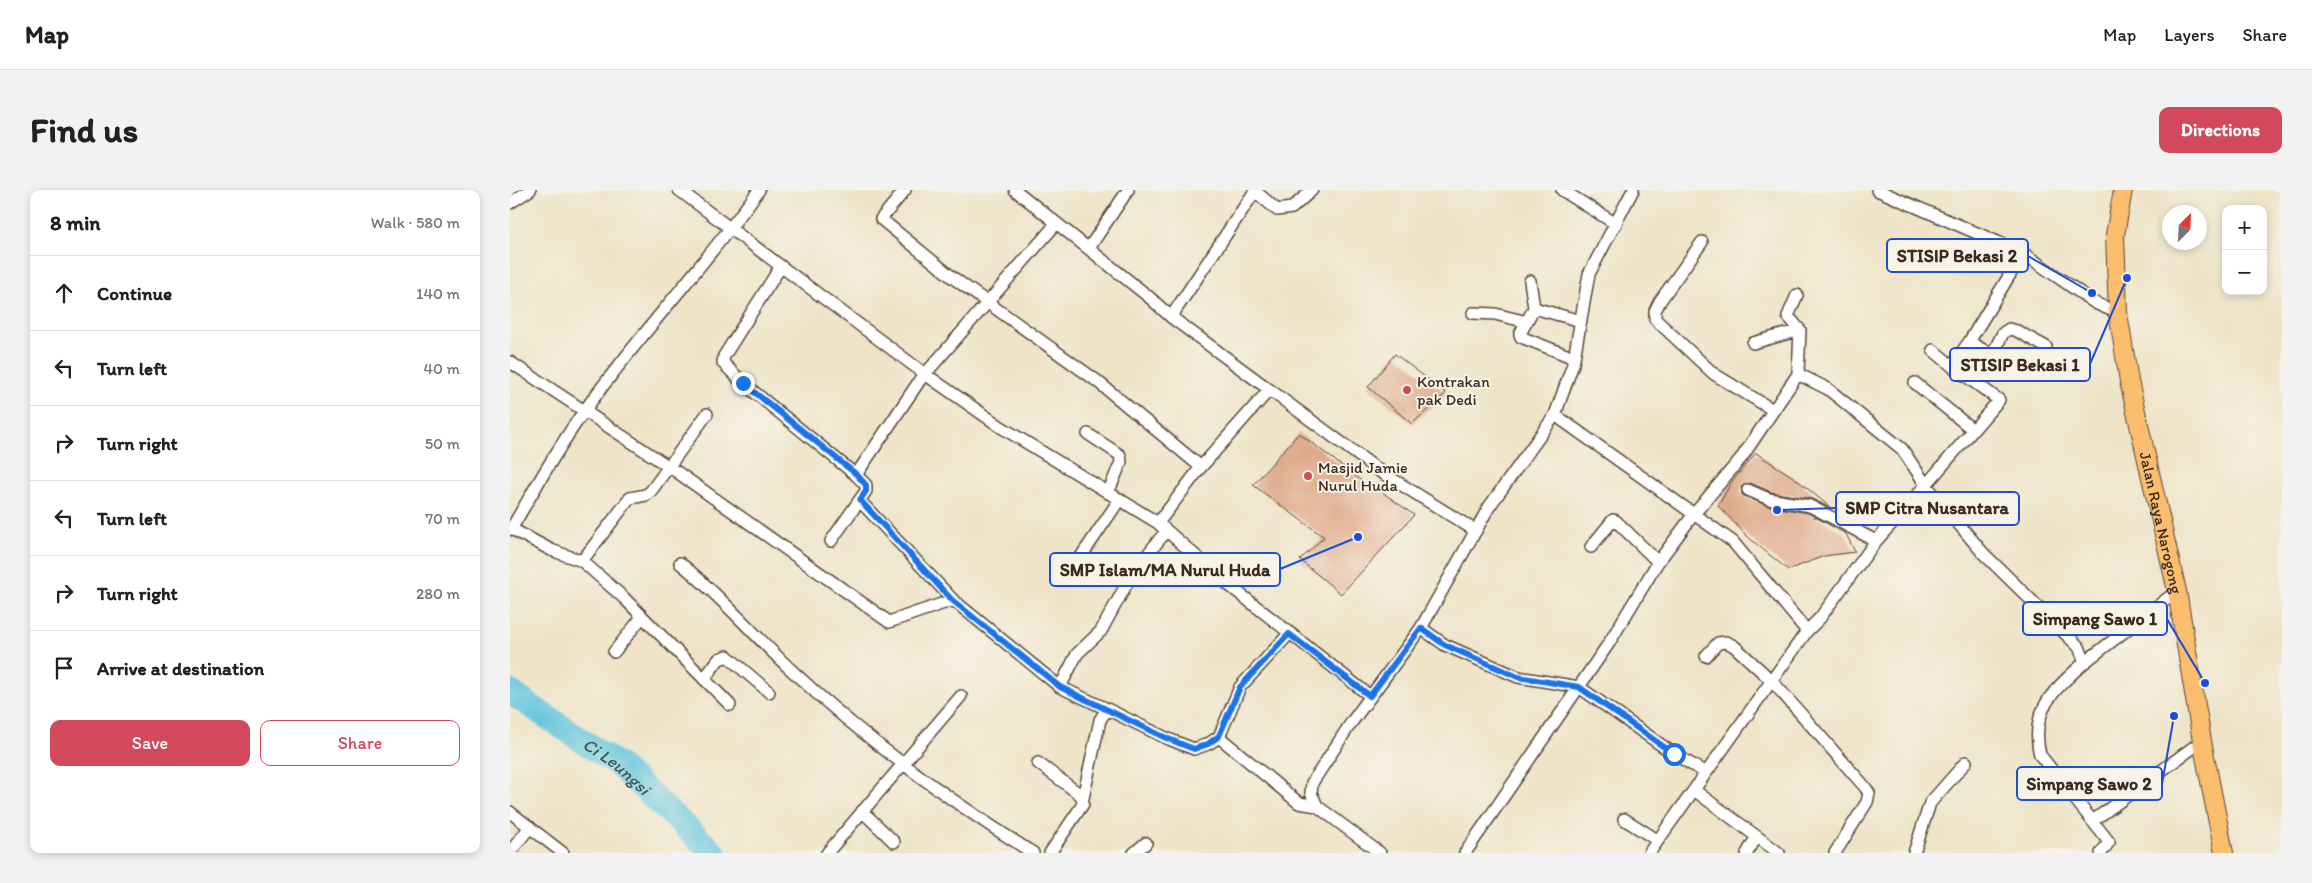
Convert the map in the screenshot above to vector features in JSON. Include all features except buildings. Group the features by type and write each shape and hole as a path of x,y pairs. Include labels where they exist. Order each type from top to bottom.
{"main road":[{"name":"Jalan Raya Narogong","path":"2123,190 2115,235 2118,312 2128,381 2177,591 2202,741 2224,853"}],"street":[{"path":"512,199 530,190"},
{"path":"679,190 925,374 1001,427 1162,527 1289,634 1370,696"},
{"path":"730,705 642,617 582,561 551,550 510,529 584,410 632,347 731,229 759,190"},
{"path":"905,190 881,219 986,302 1097,381 1201,467"},
{"path":"1015,190 1088,248 1170,318 1381,472 1476,531"},
{"path":"1088,248 1128,190"},
{"path":"1170,318 1254,191 1277,210 1292,208 1312,190"},
{"path":"1562,190 1616,224"},
{"path":"1380,853 1317,806 1310,793 1312,783 1370,696 1421,628 1502,488 1555,415 1574,358 1589,274 1633,190"},
{"path":"1878,190 2023,253 2095,303 2118,312"},
{"path":"856,474 925,374 1056,224"},
{"path":"1702,242 1660,301 1655,311 1655,319 1714,374 1773,410"},
{"path":"1952,366 1969,342 2023,253"},
{"path":"782,266 724,356 723,363 743,383 856,474 866,485 866,491 831,541"},
{"path":"1530,281 1534,308 1520,334 1521,337 1574,358"},
{"path":"1465,853 1490,813 1579,687 1658,562 1694,514 1742,457 1798,374 1800,330 1788,316 1797,294"},
{"path":"1534,308 1581,322"},
{"path":"1474,313 1495,314 1527,322"},
{"path":"1992,355 2003,333 2009,329 2017,331 2046,346"},
{"path":"1753,343 1800,330"},
{"path":"1969,342 2016,368"},
{"path":"1649,853 1807,631 1820,618 1876,541 1999,400 1933,350"},
{"path":"510,362 669,467 889,622 952,600"},
{"path":"1798,374 1828,389 1902,449 1926,485 1983,553 2079,647 2085,662"},
{"path":"1914,383 1972,429"},
{"path":"1060,687 1077,654 1101,630 1131,576 1201,467 1269,390"},
{"path":"582,561 630,498 649,493 707,414"},
{"path":"1555,415 1733,542 1807,631"},
{"path":"1088,434 1120,455 1121,462 1108,493"},
{"path":"1748,490 1770,499 1810,506 1876,541"},
{"path":"860,500 952,600 1060,687 1166,738 1194,749 1208,744 1219,736 1240,687 1289,634"},
{"path":"1080,558 1120,500"},
{"path":"1591,547 1613,520 1658,562"},
{"path":"680,563 707,585 789,668 881,747 984,823 1033,853"},
{"path":"2100,853 2110,842 2040,755 2036,739 2037,723 2054,691 2085,662 2177,591"},
{"path":"614,652 642,617"},
{"path":"1421,628 1445,645 1518,677 1579,687 1674,754 1706,773"},
{"path":"1706,656 1718,643 1726,642 1734,646 1772,681 1869,793 1867,802 1835,853"},
{"path":"704,679 719,659 727,656 769,692"},
{"path":"827,853 961,696"},
{"path":"1050,853 1083,804 1100,720 1107,709"},
{"path":"1219,736 1300,803 1317,806"},
{"path":"2094,820 2202,741"},
{"path":"1917,852 1930,803 1966,762"},
{"path":"1038,763 1083,798"},
{"path":"1694,790 1756,838 1779,853"},
{"path":"862,811 894,842"},
{"path":"510,812 562,853"},
{"path":"1624,819 1657,840"},
{"path":"510,852 530,827"},
{"path":"1747,853 1756,838"},
{"path":"1134,853 1146,843"}],"waterway":[{"name":"Ci Leungsi","path":"510,692 617,764 714,853"}],"place":[{"name":"STISIP Bekasi 1","path":"2127,278"},
{"name":"STISIP Bekasi 2","path":"2092,293"},
{"name":"Kontrakan pak Dedi","path":"1407,390"},
{"name":"Masjid Jamie Nurul Huda","path":"1308,476"},
{"name":"SMP Citra Nusantara","path":"1777,510"},
{"name":"SMP Islam/MA Nurul Huda","path":"1358,537"},
{"name":"Simpang Sawo 1","path":"2205,683"},
{"name":"Simpang Sawo 2","path":"2174,716"}],"route":[{"path":"743,383 856,474 866,485 866,491 860,500 940,584 952,600 1060,687 1166,738 1194,749 1208,744 1219,736 1240,687 1289,634 1370,696 1421,628 1445,645 1518,677 1579,687 1674,754"}]}
